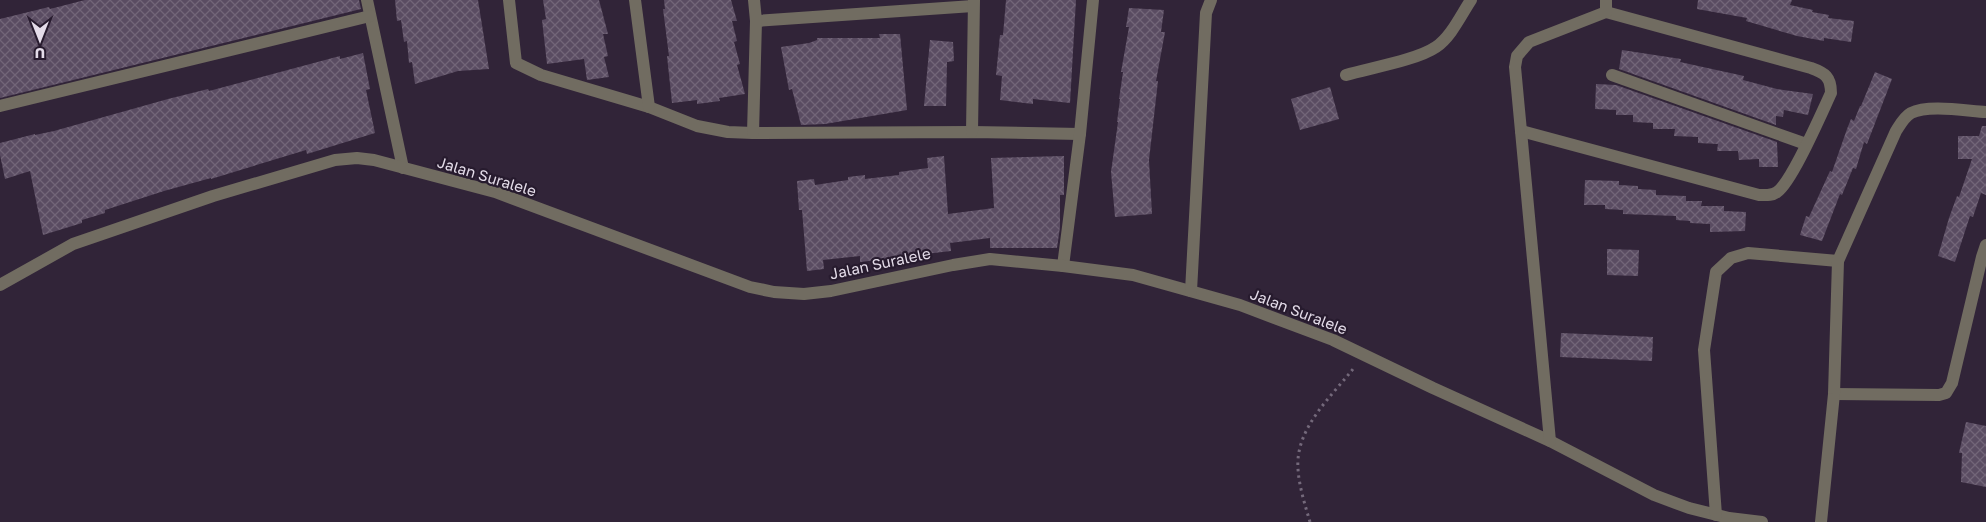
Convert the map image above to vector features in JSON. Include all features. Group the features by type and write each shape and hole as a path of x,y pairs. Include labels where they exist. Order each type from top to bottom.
{"street":[{"path":"367,0 403,168"},
{"path":"509,0 516,62 542,74 649,107 697,126 728,132 753,133 972,132 1080,134"},
{"path":"635,0 649,107"},
{"path":"753,133 756,21 754,0"},
{"path":"1063,266 1080,134 1093,0"},
{"path":"1191,291 1206,12 1211,0"},
{"path":"1346,75 1422,54 1437,47 1446,38 1471,0"},
{"path":"756,21 974,3 972,132"},
{"path":"1521,131 1768,196 1778,192 1791,174 1831,93 1831,83 1827,76 1811,68 1606,6 1528,42 1517,56 1515,82 1550,441"},
{"path":"0,106 370,16"},
{"path":"1612,75 1806,144"},
{"path":"1821,522 1834,394 1838,261 1896,132 1904,119 1912,112 1927,110 1986,112"},
{"name":"Jalan Suralele","path":"1,280 73,244 213,196 335,160 357,158 374,160 495,192 750,287 774,292 804,294 831,291 990,259 1133,275 1248,308 1334,340 1550,441 1654,495 1689,508 1716,515 1762,522"},
{"path":"1834,394 1939,395 1946,393 1952,383 1986,245"},
{"path":"1716,515 1704,350 1716,272 1731,258 1748,253 1838,261"}],"path":[{"path":"1310,522 1298,469 1299,449 1303,434 1363,355"}],"building":[{"path":"85,0 359,0 361,9 0,98 0,19"},
{"path":"395,0 478,0 489,69 458,71 415,84 412,62 409,63 407,41 404,42 401,20 397,21"},
{"path":"543,0 599,0 608,34 603,34 608,56 604,57 609,77 587,80 584,59 547,64 542,20 546,19"},
{"path":"664,0 731,0 737,21 732,21 737,41 734,42 740,64 737,65 745,94 719,98 720,101 697,104 697,100 672,103 663,9 665,9"},
{"path":"1006,0 1076,0 1070,103 1033,99 1033,104 1000,100 1002,76 996,75 1000,35 1003,35"},
{"path":"1698,0 1792,0 1790,5 1829,15 1828,18 1854,21 1851,42 1824,38 1824,41 1797,36 1746,21 1747,18 1697,9"},
{"path":"1129,8 1164,10 1161,32 1165,32 1156,81 1158,81 1149,160 1152,214 1115,217 1111,172 1123,72 1121,72 1129,27 1126,27"},
{"path":"879,34 900,34 907,110 825,124 801,125 792,89 789,90 781,47 809,43 817,40 817,38 880,38"},
{"path":"930,40 953,42 954,61 947,62 946,106 924,106"},
{"path":"1622,50 1681,59 1680,62 1744,76 1743,80 1777,89 1813,94 1808,115 1784,110 1783,117 1776,116 1776,125 1619,69"},
{"path":"363,53 370,89 366,90 375,133 307,154 306,150 211,179 164,191 105,210 105,213 82,220 82,223 43,235 30,171 5,179 0,155 0,143 54,131 168,99 208,89 209,91 340,56 340,59"},
{"path":"1875,72 1892,79 1867,144 1864,142 1856,169 1853,168 1842,195 1840,194 1822,241 1800,235 1806,216 1809,217 1830,171 1832,172 1851,119 1854,121"},
{"path":"1596,84 1616,85 1777,142 1778,167 1759,167 1759,159 1739,160 1738,151 1717,151 1718,144 1698,143 1698,137 1674,136 1675,129 1653,129 1653,123 1633,122 1633,115 1616,115 1616,110 1595,109"},
{"path":"1330,87 1339,119 1300,130 1291,99"},
{"path":"1982,126 1986,126 1986,195 1981,193 1973,217 1970,216 1955,262 1938,256 1949,218 1957,196 1959,197 1972,159 1958,159 1958,136 1979,136"},
{"path":"944,156 948,214 994,208 991,158 1064,156 1064,195 1060,195 1060,227 1057,248 990,248 990,238 950,243 951,251 860,262 860,256 823,260 824,269 807,271 802,210 799,210 797,181 814,179 815,185 848,180 848,177 865,175 865,179 899,175 899,172 928,168 927,158"},
{"path":"1585,180 1619,181 1619,185 1638,186 1638,189 1656,190 1656,195 1686,196 1686,201 1702,201 1701,206 1724,206 1724,211 1746,212 1745,231 1710,232 1710,224 1676,220 1676,216 1623,214 1623,210 1605,209 1605,205 1584,205"},
{"path":"1607,249 1639,250 1638,276 1607,275"},
{"path":"1561,333 1653,337 1652,361 1560,357"},
{"path":"1966,422 1986,426 1986,487 1961,482 1962,453 1959,453"}]}
